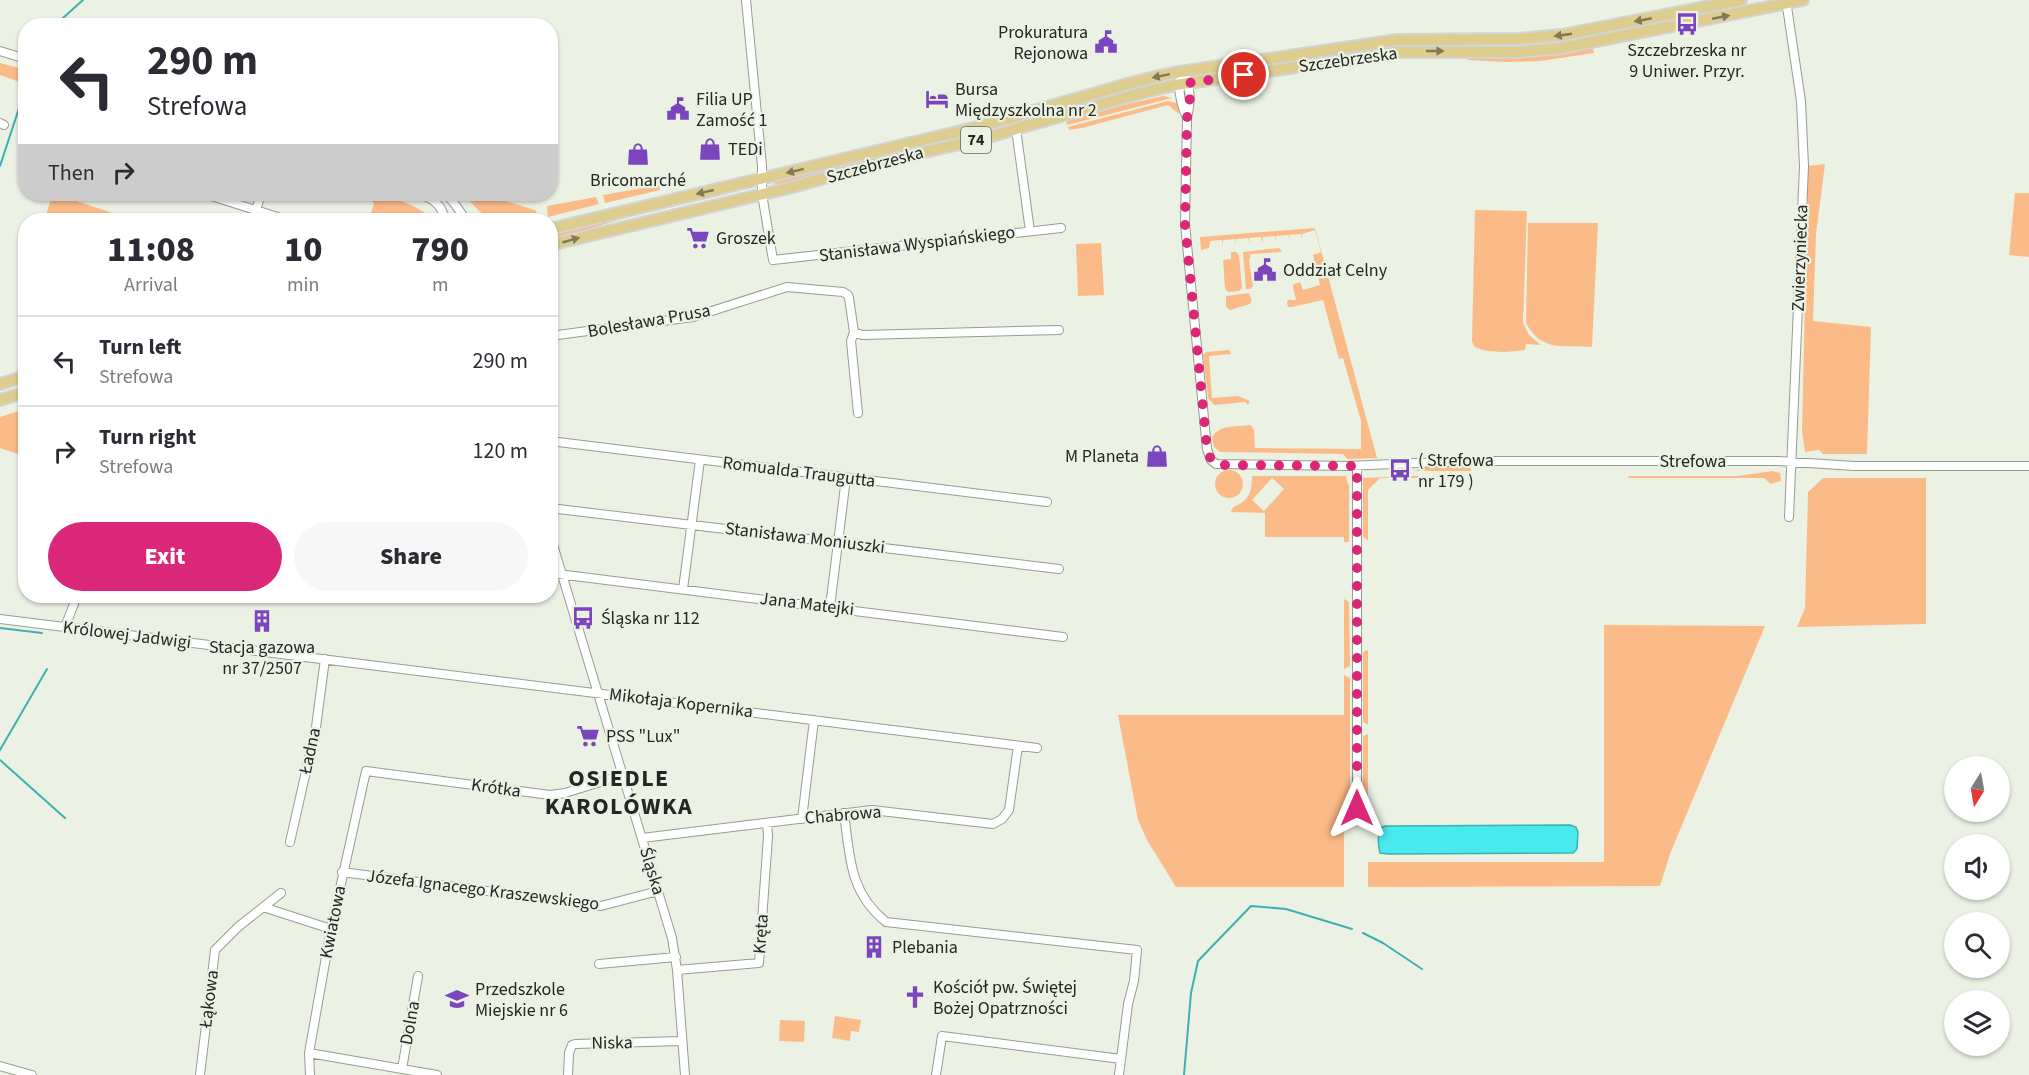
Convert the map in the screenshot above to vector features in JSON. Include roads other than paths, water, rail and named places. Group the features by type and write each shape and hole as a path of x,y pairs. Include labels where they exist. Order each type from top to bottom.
{"main road":[{"name":"Szczebrzeska","path":"558,227 978,127 1138,81 1183,71 1397,40 1518,39 1562,35 1741,0"},
{"name":"Szczebrzeska","path":"558,243 762,194 1016,129 1132,95 1184,84 1397,52 1518,52 1562,48 1803,0"},
{"path":"0,384 18,378"},
{"path":"0,400 18,394"}],"street":[{"path":"746,0 762,194"},
{"name":"Zwierzyniecka","path":"1786,2 1801,101 1804,166 1789,517"},
{"path":"0,51 18,57"},
{"path":"1183,71 1184,84"},
{"name":"Strefowa","path":"1184,84 1182,106 1187,118 1185,224 1200,390 1209,456 1216,464 1227,466 1357,466 1466,461 1792,462 1854,466 2029,466"},
{"path":"1016,129 1030,231"},
{"name":"Stanisława Wyspiańskiego","path":"762,194 773,260 1061,228"},
{"path":"227,201 265,213"},
{"path":"256,210 259,201"},
{"path":"434,201 438,203 443,213"},
{"path":"451,201 461,213"},
{"name":"Bolesława Prusa","path":"558,335 693,317 791,286 846,293 849,298 854,332 851,341 858,413"},
{"path":"854,332 862,335 1059,330"},
{"name":"Romualda Traugutta","path":"558,442 1047,502"},
{"path":"683,589 700,460"},
{"path":"1357,466 1357,808"},
{"path":"830,607 846,478"},
{"name":"Stanisława Moniuszki","path":"558,509 1059,569"},
{"name":"Śląska","path":"558,560 676,957 685,1075"},
{"name":"Jana Matejki","path":"558,574 1063,637"},
{"path":"65,627 74,603"},
{"name":"Królowej Jadwigi","path":"0,619 325,659"},
{"name":"Mikołaja Kopernika","path":"325,659 1037,748"},
{"name":"Ładna","path":"290,842 316,726 325,659"},
{"path":"802,819 814,720"},
{"name":"Chabrowa","path":"642,838 872,810 985,824 996,822 1005,816 1010,806 1018,746"},
{"name":"Krótka","path":"366,771 550,795 565,793 623,775"},
{"name":"Kwiatowa","path":"310,1075 309,1053 331,928 366,771"},
{"path":"844,813 854,880 877,915 886,922 1137,950 1119,1075"},
{"name":"Kręta","path":"678,970 759,963 767,823"},
{"name":"Józefa Ignacego Kraszewskiego","path":"342,872 601,906 658,891"},
{"path":"263,907 281,893"},
{"path":"263,907 331,928"},
{"name":"Łąkowa","path":"200,1075 215,951 238,927 263,907"},
{"path":"599,964 676,957"},
{"name":"Dolna","path":"402,1069 418,976"},
{"path":"411,1017 422,1018"},
{"path":"936,1075 942,1036 1120,1059"},
{"name":"Niska","path":"568,1075 569,1043 682,1041"},
{"path":"309,1053 437,1075"},
{"path":"0,1066 32,1075"}],"water":[{"path":"1570,825 1576,827 1578,832 1577,849 1573,853 1388,854 1380,853 1378,840 1382,827 1386,826"}],"waterway":[{"path":"63,18 83,0"},
{"path":"0,166 18,111"},
{"path":"0,628 42,633"},
{"path":"0,750 47,669"},
{"path":"0,760 65,818"},
{"path":"1184,1075 1191,993 1198,961 1251,906 1286,909 1352,929"},
{"path":"1363,933 1383,943 1422,969"}],"place":[{"name":"Szczebrzeska nr 9 Uniwer. Przyr.","path":"1687,24"},
{"name":"Prokuratura Rejonowa","path":"1106,42"},
{"name":"Bursa Międzyszkolna nr 2","path":"937,99"},
{"name":"Filia UP Zamość 1","path":"678,109"},
{"name":"TEDi","path":"710,149"},
{"name":"Bricomarché","path":"638,154"},
{"name":"Groszek","path":"698,238"},
{"name":"Oddział Celny","path":"1265,270"},
{"name":"M Planeta","path":"1157,456"},
{"name":"( Strefowa nr 179 )","path":"1400,470"},
{"name":"Śląska nr 112","path":"583,618"},
{"name":"Stacja gazowa nr 37/2507","path":"262,621"},
{"name":"PSS \"Lux\"","path":"588,736"},
{"name":"Plebania","path":"874,947"},
{"name":"Kościół pw. Świętej Bożej Opatrzności","path":"915,997"},
{"name":"Przedszkole Miejskie nr 6","path":"457,999"}],"district":[{"name":"OSIEDLE KAROLÓWKA","path":"619,792"}]}
